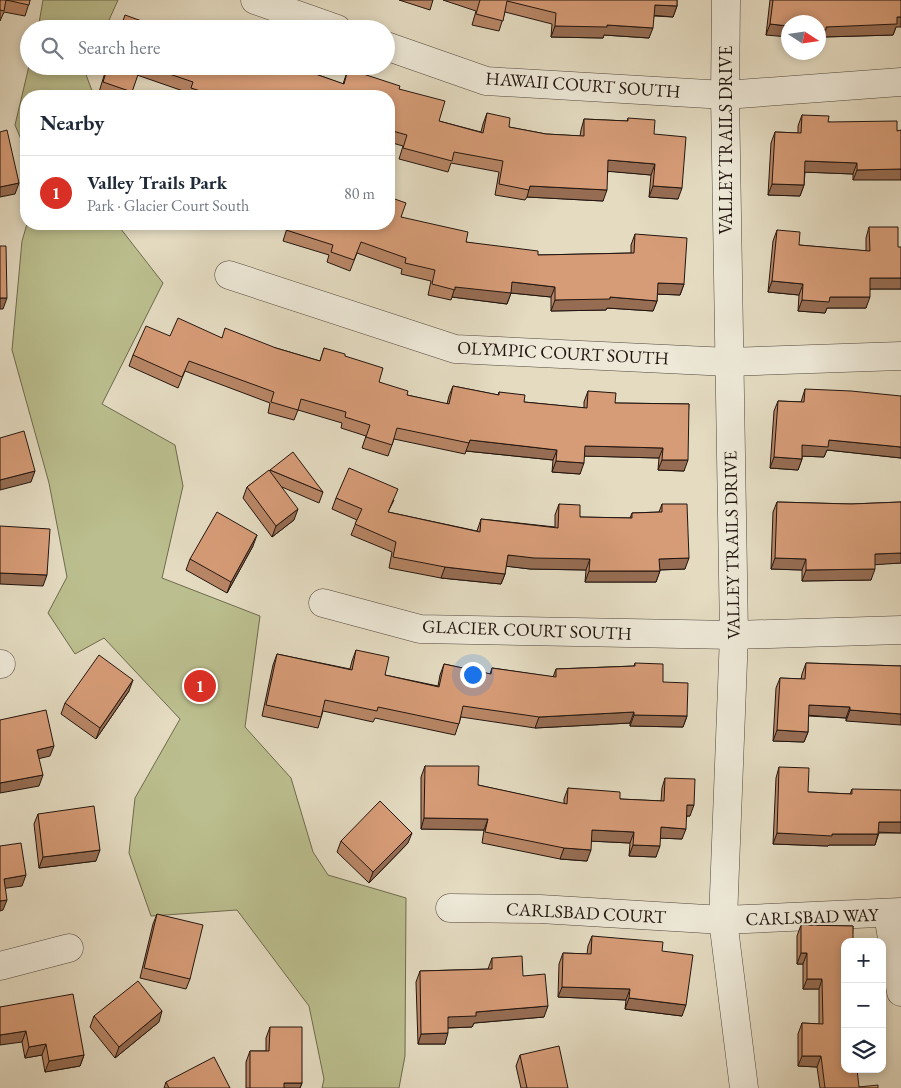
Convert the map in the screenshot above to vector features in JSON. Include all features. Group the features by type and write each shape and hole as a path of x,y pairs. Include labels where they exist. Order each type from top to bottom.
{"street":[{"path":"255,0 312,20"},
{"name":"VALLEY TRAILS DRIVE","path":"726,0 725,96 734,635 723,920 744,1088"},
{"name":"HAWAII COURT SOUTH","path":"395,49 486,81 725,96 901,82"},
{"name":"OLYMPIC COURT SOUTH","path":"229,275 455,349 729,362 901,356"},
{"name":"GLACIER COURT SOUTH","path":"323,602 420,629 734,635 901,630"},
{"name":"CARLSBAD COURT","path":"450,908 540,909 723,920"},
{"path":"895,913 901,992"},
{"name":"CARLSBAD WAY","path":"723,920 895,913"},
{"path":"0,966 69,948"}],"green space":[{"path":"43,0 118,0 109,20 40,20"},
{"path":"27,75 86,75 92,90 23,90"},
{"path":"20,104 20,137 15,125"},
{"path":"25,230 122,230 163,283 102,404 175,445 183,486 162,578 260,616 245,727 291,778 313,852 328,875 406,898 405,1056 399,1088 322,1088 324,1079 309,1006 237,910 151,916 129,853 135,798 180,719 104,638 75,654 48,613 67,577 49,483 12,350 22,241"}],"building":[{"path":"0,0 6,0 4,11 0,10"},
{"path":"6,0 30,0 29,5"},
{"path":"480,0 677,0 677,6 655,5 653,28 607,25 607,27 555,26 556,13 507,1 503,21 476,14"},
{"path":"773,0 901,0 901,17 897,17 897,24 826,27 826,15 781,15 781,25 770,24"},
{"path":"125,15 139,20 123,20"},
{"path":"105,75 138,75 133,90 126,90 103,82"},
{"path":"172,75 318,75 344,84 346,75 366,75 400,86 399,89 445,101 439,121 483,133 487,113 510,118 509,127 546,134 584,136 584,119 628,121 628,118 655,120 654,134 686,137 682,188 653,186 655,164 608,160 607,190 530,186 529,190 499,184 503,161 454,152 452,161 403,148 407,135 395,132 395,90 197,90 191,88 193,82"},
{"path":"802,115 829,116 828,122 897,121 897,131 901,130 901,169 857,170 857,163 805,161 804,185 772,184 775,132 801,133"},
{"path":"7,130 19,183 0,187 0,132"},
{"path":"395,199 406,203 401,217 468,232 466,242 538,251 538,255 634,253 635,234 687,238 684,284 658,283 657,301 610,297 610,299 555,300 555,287 512,282 511,293 455,287 455,290 432,284 435,270 405,263 406,258 361,242 354,260 331,252 333,245 286,230 395,230"},
{"path":"869,227 898,227 898,247 901,247 901,278 870,278 870,297 830,297 829,302 802,300 803,284 772,281 777,230 800,232 799,245 870,251"},
{"path":"0,246 6,246 7,298 0,298"},
{"path":"178,318 222,338 225,328 276,348 320,361 324,348 345,354 345,356 383,368 379,382 408,391 407,395 449,404 453,386 499,395 499,392 525,395 524,402 587,408 588,391 616,393 615,403 689,404 688,460 662,460 663,448 585,446 584,463 556,461 557,450 470,440 469,443 397,428 392,445 366,437 370,425 345,417 346,412 301,399 298,410 271,402 274,392 189,361 182,377 133,355 146,326 170,336"},
{"path":"805,389 901,396 901,447 829,440 828,447 802,445 802,459 774,457 778,401 804,402"},
{"path":"24,431 35,471 0,480 0,438"},
{"path":"293,452 323,492 270,470"},
{"path":"349,468 398,489 388,512 480,532 481,519 558,528 559,504 580,505 580,517 632,518 632,513 662,512 662,504 687,504 689,558 659,559 660,571 589,571 590,559 534,558 508,555 505,574 445,567 393,557 396,542 355,524 362,509 336,498"},
{"path":"269,470 298,509 276,526 247,487"},
{"path":"777,502 851,504 901,502 901,553 875,554 875,569 806,570 806,559 775,558"},
{"path":"217,512 257,535 231,582 190,559"},
{"path":"0,526 50,529 47,575 0,573"},
{"path":"356,650 389,657 385,675 439,687 444,664 491,674 492,668 556,677 556,669 635,666 635,663 663,664 663,682 688,683 687,716 634,715 634,712 539,717 463,706 459,724 378,707 377,711 325,700 321,717 266,705 277,654 352,670"},
{"path":"99,655 133,680 100,728 65,703"},
{"path":"806,663 901,666 901,714 850,710 850,707 809,705 808,732 777,730 780,678 805,679"},
{"path":"46,710 54,746 37,750 43,775 0,783 0,720"},
{"path":"425,766 479,766 478,785 567,804 568,788 620,792 620,799 664,801 665,778 695,779 694,805 687,805 686,829 661,827 660,846 633,845 634,832 592,830 591,850 564,848 485,832 488,819 424,818"},
{"path":"779,767 809,768 808,792 852,794 852,789 901,790 901,822 879,822 878,834 832,834 832,836 777,833"},
{"path":"380,801 412,833 373,872 341,841"},
{"path":"94,806 100,850 43,857 38,814"},
{"path":"21,843 26,875 4,879 7,900 0,901 0,846"},
{"path":"157,914 203,925 190,979 144,968"},
{"path":"801,925 853,926 853,938 841,938 841,1073 857,1073 859,1087 878,1085 878,1088 825,1088 821,1056 802,1056 802,1023 823,1024 822,979 807,979 807,953 801,953"},
{"path":"592,936 663,942 662,951 693,955 686,1005 629,998 630,989 562,987 563,953 591,954"},
{"path":"522,956 523,976 545,974 548,1006 476,1012 476,1016 448,1017 448,1033 421,1034 420,971 492,969 492,958"},
{"path":"138,981 162,1011 119,1047 94,1016"},
{"path":"73,994 84,1055 49,1061 46,1044 29,1047 26,1031 0,1035 0,1007"},
{"path":"270,1027 302,1027 302,1083 284,1083 284,1088 250,1088 250,1051 269,1051"},
{"path":"559,1046 568,1088 527,1088 520,1055"},
{"path":"214,1057 230,1088 169,1088 166,1082"}],"place":[{"name":"Valley Trails Park","path":"200,686"}]}
